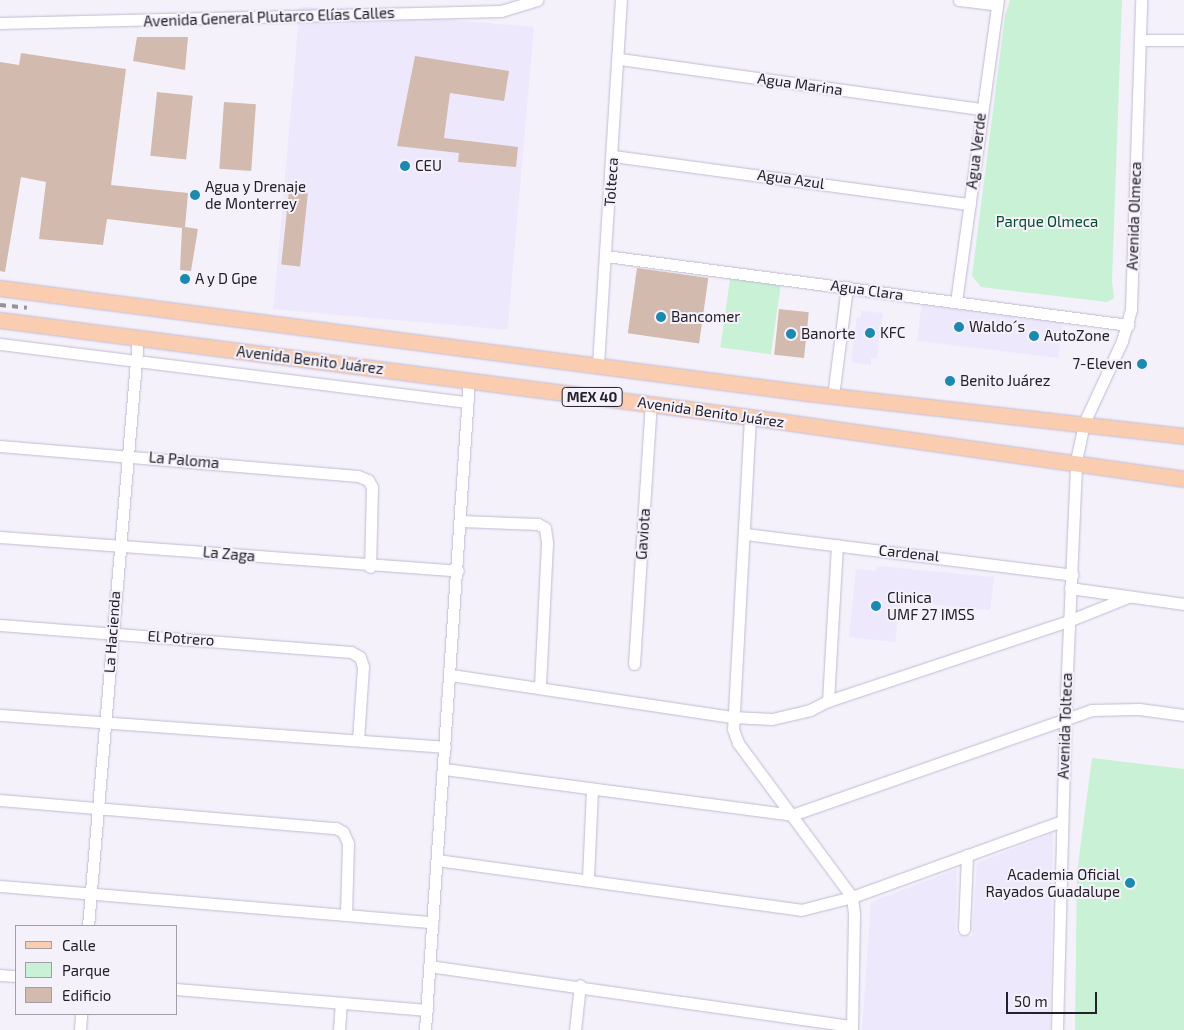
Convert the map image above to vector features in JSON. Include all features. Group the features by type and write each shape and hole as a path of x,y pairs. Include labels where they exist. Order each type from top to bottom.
{"main road":[{"path":"0,280 46,294"},
{"name":"Avenida Benito Juárez","path":"0,288 315,331 598,364 833,396 1084,423 1184,436"},
{"path":"0,294 46,294"},
{"name":"Avenida Benito Juárez","path":"0,320 750,417 1076,461 1184,479"},
{"path":"0,331 60,328"}],"street":[{"name":"Avenida General Plutarco Elías Calles","path":"0,23 458,6 502,11 537,0"},
{"name":"Tolteca","path":"598,364 620,59 622,0"},
{"path":"959,0 997,2"},
{"name":"Avenida Olmeca","path":"1084,423 1128,325 1132,290 1141,0"},
{"name":"Agua Verde","path":"956,302 997,2"},
{"path":"1140,40 1184,40"},
{"name":"Agua Marina","path":"620,59 981,109"},
{"name":"Agua Azul","path":"612,156 970,204"},
{"name":"Agua Clara","path":"606,256 1128,325"},
{"path":"833,396 848,287"},
{"name":"La Hacienda","path":"88,925 107,722 118,545 138,338"},
{"path":"0,344 467,402"},
{"path":"425,1030 451,675 469,380"},
{"name":"Gaviota","path":"634,664 651,404"},
{"path":"429,966 580,985 852,1028 854,914 852,897 738,743 732,717 745,534 750,417"},
{"name":"Avenida Tolteca","path":"1057,1030 1068,621 1072,575 1076,461 1084,423"},
{"name":"La Paloma","path":"0,446 126,455 358,476 368,480 373,497 370,567"},
{"path":"461,521 538,524 545,528 547,544 540,686"},
{"name":"Cardenal","path":"745,534 1072,575"},
{"name":"La Zaga","path":"0,537 118,545 370,567 458,571"},
{"path":"828,701 837,545"},
{"path":"1070,588 1184,604"},
{"path":"451,675 540,686 732,717 792,716 828,701 1068,621 1128,596"},
{"name":"El Potrero","path":"0,625 338,649 360,657 363,667 358,740"},
{"path":"444,769 592,791 792,816 1090,710 1114,708 1184,715"},
{"path":"0,715 445,747"},
{"path":"588,878 592,791"},
{"path":"0,800 98,807 343,832 348,843 346,915"},
{"path":"437,860 588,878 786,909 813,909 852,897 1062,820"},
{"path":"964,929 967,855"},
{"path":"0,886 433,922"},
{"path":"0,975 15,976"},
{"path":"576,1030 580,985"},
{"path":"178,989 427,1010"},
{"path":"339,1030 341,1003"},
{"path":"80,1030 81,1015"}],"shaded area":[{"name":"CEU","path":"300,7 534,27 508,330 273,309"},
{"path":"922,302 1063,319 1058,358 917,341"},
{"path":"861,311 883,313 877,358 871,358 871,365 851,362 857,317 861,317"},
{"name":"Clinica UMF 27 IMSS","path":"877,566 994,577 990,610 900,601 895,642 849,637 856,569 876,571"},
{"path":"1053,833 1050,1030 862,1030 871,902 957,869 956,935 972,936 977,863"}],"green space":[{"name":"Parque Olmeca","path":"1010,0 1122,0 1112,281 1114,298 1107,302 981,287 972,276 1005,16"},
{"path":"731,272 782,279 771,354 720,347"},
{"name":"Academia Oficial Rayados Guadalupe","path":"1092,758 1184,769 1184,1030 1075,1030 1077,872"}],"building":[{"path":"137,37 188,37 185,70 133,61"},
{"path":"21,53 126,69 111,185 188,193 185,227 198,229 191,271 180,270 182,228 107,219 103,245 39,239 46,182 21,177 5,272 0,271 0,62 19,65"},
{"path":"415,56 509,71 504,101 450,93 444,138 518,147 516,167 458,162 459,153 397,146"},
{"path":"157,92 193,96 186,159 150,156"},
{"path":"224,102 256,104 251,171 219,169"},
{"path":"289,191 308,193 300,267 281,265"},
{"path":"637,268 708,278 699,343 628,333"},
{"name":"Banorte","path":"779,309 809,312 804,358 774,355"}],"railway":[{"path":"0,305 27,308"}],"place":[{"name":"CEU","path":"405,166"},
{"name":"Agua y Drenaje de Monterrey","path":"195,195"},
{"name":"A y D Gpe","path":"185,279"},
{"name":"Bancomer","path":"661,317"},
{"name":"Waldo´s","path":"959,327"},
{"name":"KFC","path":"870,333"},
{"name":"Banorte","path":"791,334"},
{"name":"AutoZone","path":"1034,336"},
{"name":"7-Eleven","path":"1142,364"},
{"name":"Benito Juárez","path":"950,381"},
{"name":"Clinica UMF 27 IMSS","path":"876,606"},
{"name":"Academia Oficial Rayados Guadalupe","path":"1130,883"}]}
